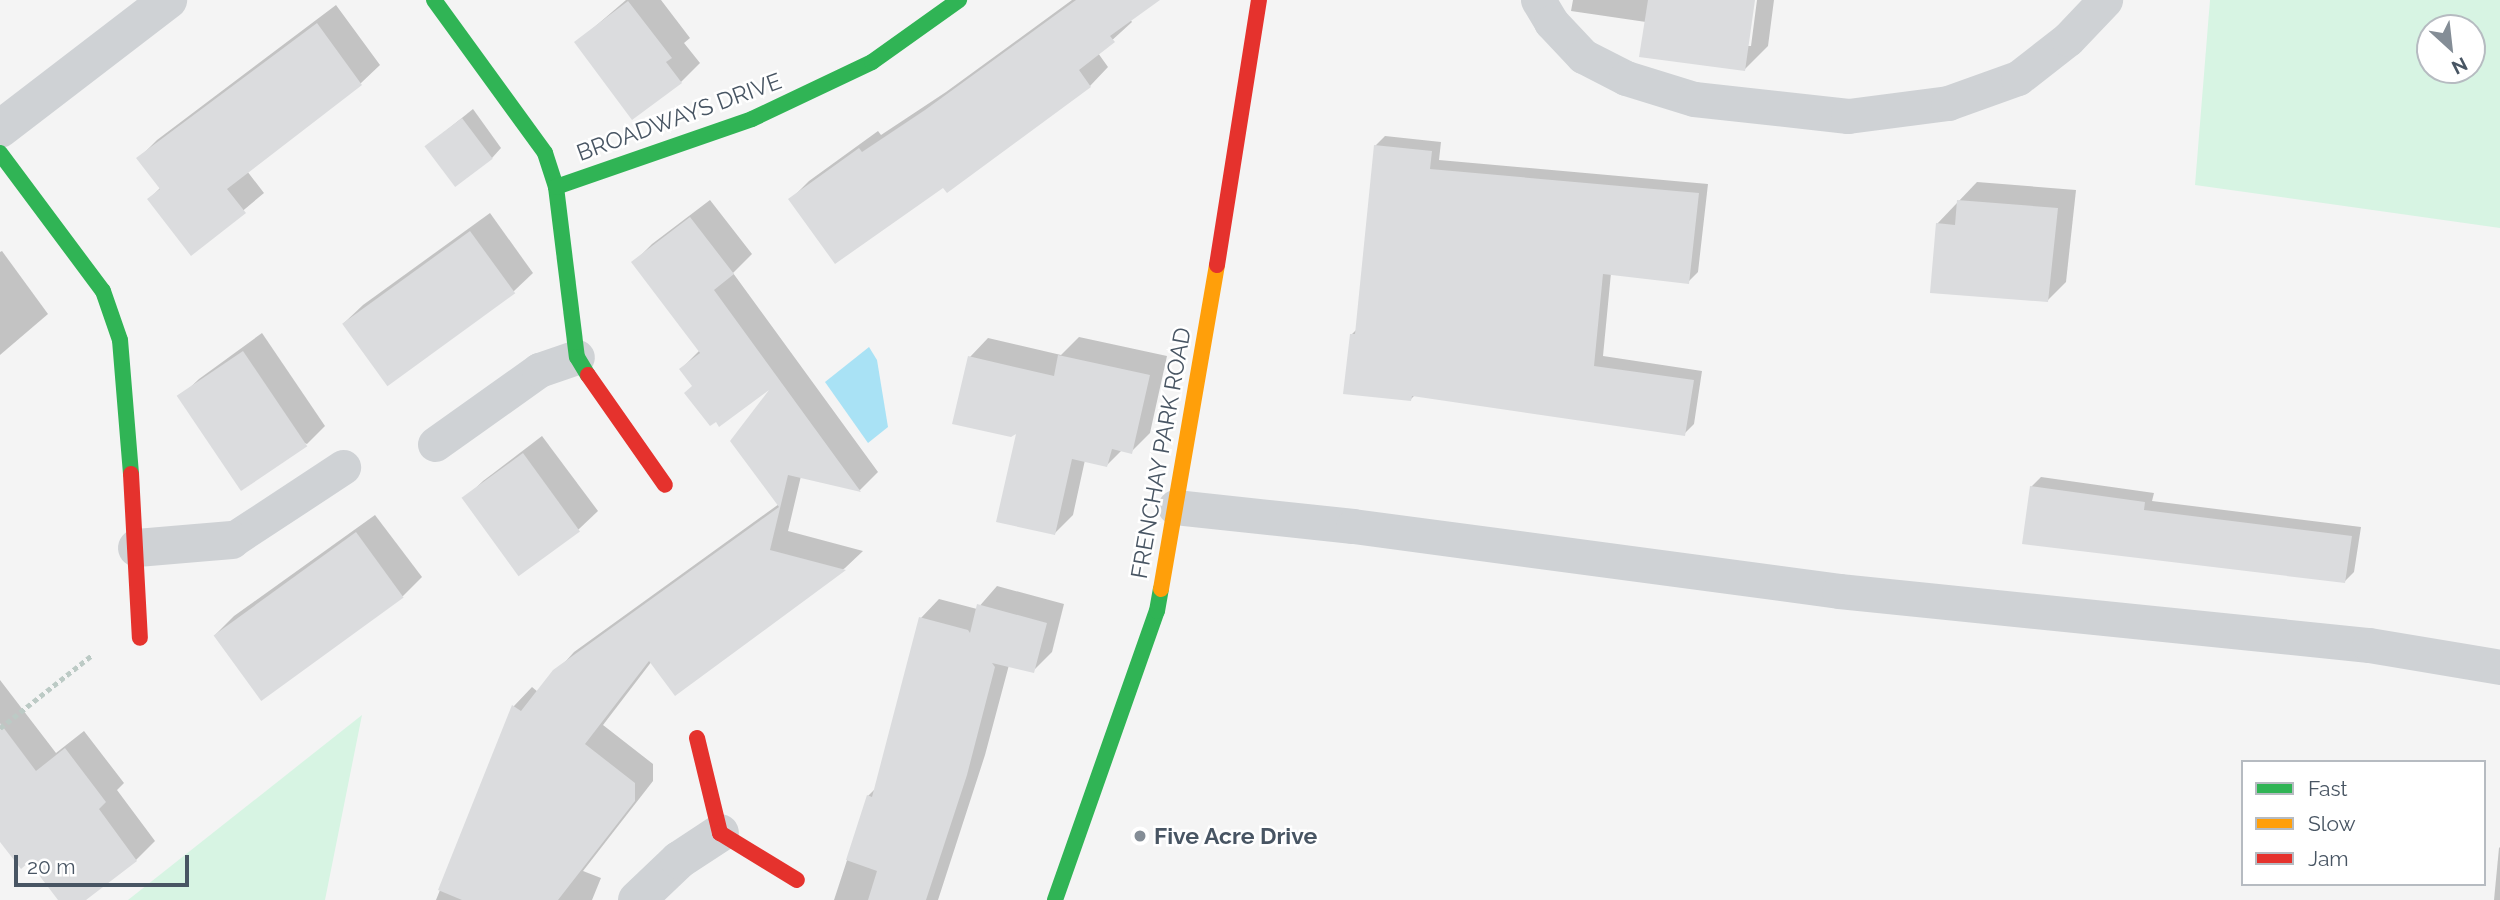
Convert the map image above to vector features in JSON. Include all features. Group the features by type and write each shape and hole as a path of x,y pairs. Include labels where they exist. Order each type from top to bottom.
{"street":[{"path":"0,129 168,0"},
{"path":"434,0 545,153 556,187 577,357 596,390 665,485"},
{"name":"BROADWAYS DRIVE","path":"556,187 752,118 872,62 959,0"},
{"name":"FRENCHAY PARK ROAD","path":"1055,900 1157,611 1239,139 1259,0"},
{"path":"0,153 103,291 120,340 137,548 141,638"},
{"path":"137,548 232,540"},
{"path":"697,738 720,833 797,880"},
{"path":"637,900 678,860 720,833"}],"lane":[{"path":"1538,0 1551,22 1583,55 1626,78 1694,99 1848,116 1948,103 2018,78 2068,39 2105,0"},
{"path":"435,444 539,370 577,357"},
{"path":"232,540 342,467"},
{"path":"1175,507 1353,526 1839,592 2369,645 2500,667"}],"path":[{"path":"0,728 140,617"}],"green space":[{"path":"2210,0 2500,0 2500,228 2195,185"},
{"path":"362,715 325,900 128,900"}],"water":[{"path":"869,347 877,360 888,427 868,443 825,382"}],"building":[{"path":"1076,0 1160,0 1110,36 1115,42 1079,70 1091,87 947,193 943,188 835,264 788,199 859,148 862,152 925,110"},
{"path":"1648,0 1755,0 1745,71 1639,57"},
{"path":"628,1 672,58 666,62 682,83 632,120 574,42"},
{"path":"317,23 362,85 227,189 246,213 191,256 147,199 160,189 136,158"},
{"path":"462,118 493,159 455,187 424,146"},
{"path":"1374,145 1432,151 1430,169 1699,193 1689,284 1603,274 1594,366 1694,380 1685,436 1412,396 1411,401 1343,394 1350,334 1355,334"},
{"path":"1957,200 2058,208 2048,302 1930,293 1936,223 1955,225"},
{"path":"690,217 734,274 714,290 861,492 788,475 770,550 846,570 675,696 649,661 585,744 635,783 635,801 558,900 462,900 438,890 512,705 521,711 553,670 779,507 730,441 769,390 719,427 716,422 710,426 684,393 692,386 679,369 700,353 631,262"},
{"path":"470,231 515,293 387,386 342,324"},
{"path":"243,351 307,446 241,491 177,396"},
{"path":"1058,355 1150,375 1132,454 1112,449 1107,467 1072,459 1055,535 996,522 1016,434 1011,437 952,424 968,356 1054,376"},
{"path":"523,453 580,531 519,576 462,498"},
{"path":"2030,486 2145,502 2144,510 2352,536 2345,583 2022,544"},
{"path":"356,532 404,598 261,701 214,635"},
{"path":"977,604 1047,623 1034,673 992,663 995,667 967,775 926,900 868,900 877,871 846,860 867,795 872,797 919,617 968,630 970,633"},
{"path":"0,723 36,771 65,748 106,802 99,809 137,861 86,900 58,900 29,862 21,869 0,842"}],"traffic: fast":[{"path":"434,0 545,153 556,187 577,357 588,375"},
{"path":"556,187 752,119 872,62 959,0"},
{"path":"0,153 103,291 120,340 131,474"},
{"path":"1055,900 1157,611 1161,589"}],"traffic: slow":[{"path":"1161,589 1217,265"}],"traffic: jam":[{"path":"1217,265 1259,0"},
{"path":"588,375 665,485"},
{"path":"131,474 140,638"},
{"path":"697,738 720,833 797,880"}],"place":[{"name":"Five Acre Drive","path":"1140,836"}]}
